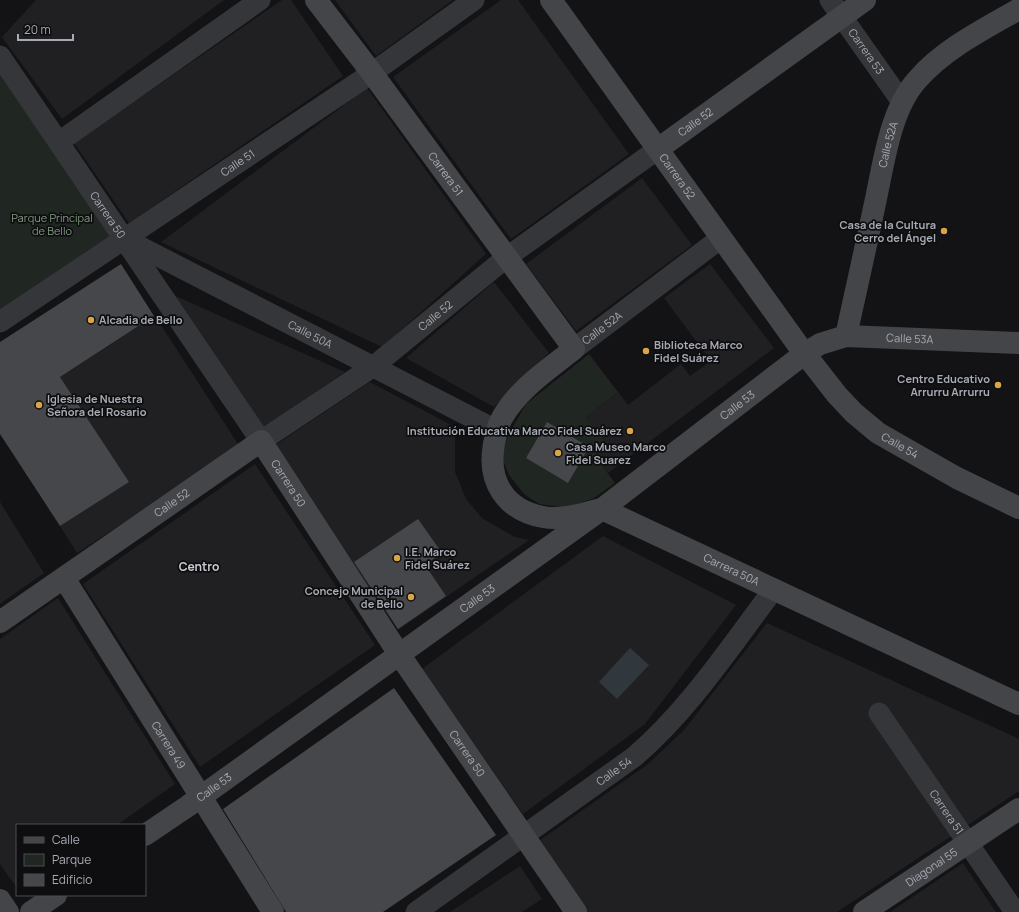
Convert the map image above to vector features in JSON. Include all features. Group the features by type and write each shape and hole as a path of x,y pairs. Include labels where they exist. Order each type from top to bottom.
{"main road":[{"name":"Carrera 51","path":"316,0 372,73 574,349"},
{"name":"Carrera 52","path":"551,0 804,354"},
{"name":"Calle 52","path":"658,149 836,8 865,0"},
{"name":"Calle 52A","path":"846,336 886,150 902,102 916,81 930,67 972,36 1019,9"},
{"name":"Calle 53A","path":"804,354 820,344 846,336 1019,343"},
{"name":"Calle 52A","path":"496,430 502,417 522,392 574,349"},
{"name":"Calle 54","path":"804,354 837,395 854,413 878,433 957,478 1019,508"},
{"name":"Calle 53","path":"146,834 602,509 804,354"},
{"path":"496,430 492,456 494,476 501,493 516,508 542,517 562,518 602,509"},
{"name":"Calle 52","path":"0,622 261,442"},
{"name":"Carrera 50","path":"261,442 399,654 576,912"},
{"name":"Carrera 50A","path":"602,509 1019,704"},
{"name":"Carrera 49","path":"64,578 273,912"},
{"name":"Diagonal 55","path":"864,912 1019,809"},
{"path":"30,912 54,896"},
{"path":"0,900 8,912"}],"street":[{"path":"59,142 260,0"},
{"name":"Calle 51","path":"0,322 372,73 474,0"},
{"name":"Carrera 53","path":"836,8 902,102"},
{"name":"Carrera 50","path":"0,56 261,442"},
{"name":"Calle 52","path":"261,442 374,366 507,257 658,149"},
{"name":"Calle 52A","path":"574,349 721,238"},
{"name":"Calle 50A","path":"124,239 374,366 496,430"},
{"name":"Calle 54","path":"416,912 634,757 657,738 678,715 774,589"},
{"name":"Carrera 51","path":"878,713 1015,912"}],"shaded area":[{"path":"36,0 224,0 62,119 2,37"},
{"path":"282,0 291,0 343,76 129,223 74,143"},
{"path":"335,0 453,0 376,56"},
{"path":"501,0 518,0 629,154 511,239 393,77"},
{"path":"367,88 486,254 382,347 161,242"},
{"path":"642,178 692,245 576,331 526,264"},
{"path":"710,264 774,348 608,473 595,456 608,446 586,417 618,392 628,405 681,364 690,376 711,361 664,298"},
{"path":"494,282 549,353 494,407 406,358"},
{"path":"169,293 345,372 262,429"},
{"path":"155,316 240,447 77,553 60,526 128,482 60,377"},
{"path":"370,382 455,427 455,472 466,499 483,519 515,537 529,540 398,630 274,446"},
{"path":"255,464 375,645 200,767 83,584"},
{"path":"0,502 44,573 0,604"},
{"path":"603,536 736,605 645,724 523,814 422,669"},
{"path":"58,598 175,784 118,824 16,824 16,887 0,864 0,639"},
{"path":"767,623 1019,739 1019,791 837,912 587,912 539,841 648,764 684,730"},
{"path":"630,648 649,665 617,699 599,682"},
{"path":"963,863 996,912 890,912"},
{"path":"520,866 542,899 522,912 450,912"}],"green space":[{"name":"Parque Principal de Bello","path":"0,56 124,239 0,322"},
{"path":"589,354 618,392 586,417 608,446 595,456 615,483 594,498 568,508 539,504 524,494 509,475 502,458 508,435 526,404"}],"building":[{"name":"Iglesia de Nuestra Señora del Rosario","path":"121,264 154,316 60,377 129,482 60,526 0,434 0,342"},
{"name":"Casa Museo Marco Fidel Suarez","path":"547,422 589,447 568,483 526,458"},
{"path":"418,519 442,553 425,565 446,596 398,629 354,562"},
{"path":"394,688 496,835 383,912 286,912 223,809"}],"place":[{"name":"Casa de la Cultura Cerro del Ángel","path":"944,231"},
{"name":"Alcadia de Bello","path":"91,320"},
{"name":"Biblioteca Marco Fidel Suárez","path":"646,351"},
{"name":"Centro Educativo Arrurru Arrurru","path":"998,385"},
{"name":"Iglesia de Nuestra Señora del Rosario","path":"39,405"},
{"name":"Institución Educativa Marco Fidel Suárez","path":"630,431"},
{"name":"Casa Museo Marco Fidel Suarez","path":"558,453"},
{"name":"I.E. Marco Fidel Suárez","path":"397,558"},
{"name":"Concejo Municipal de Bello","path":"411,597"}],"district":[{"name":"Centro","path":"199,567"}]}
